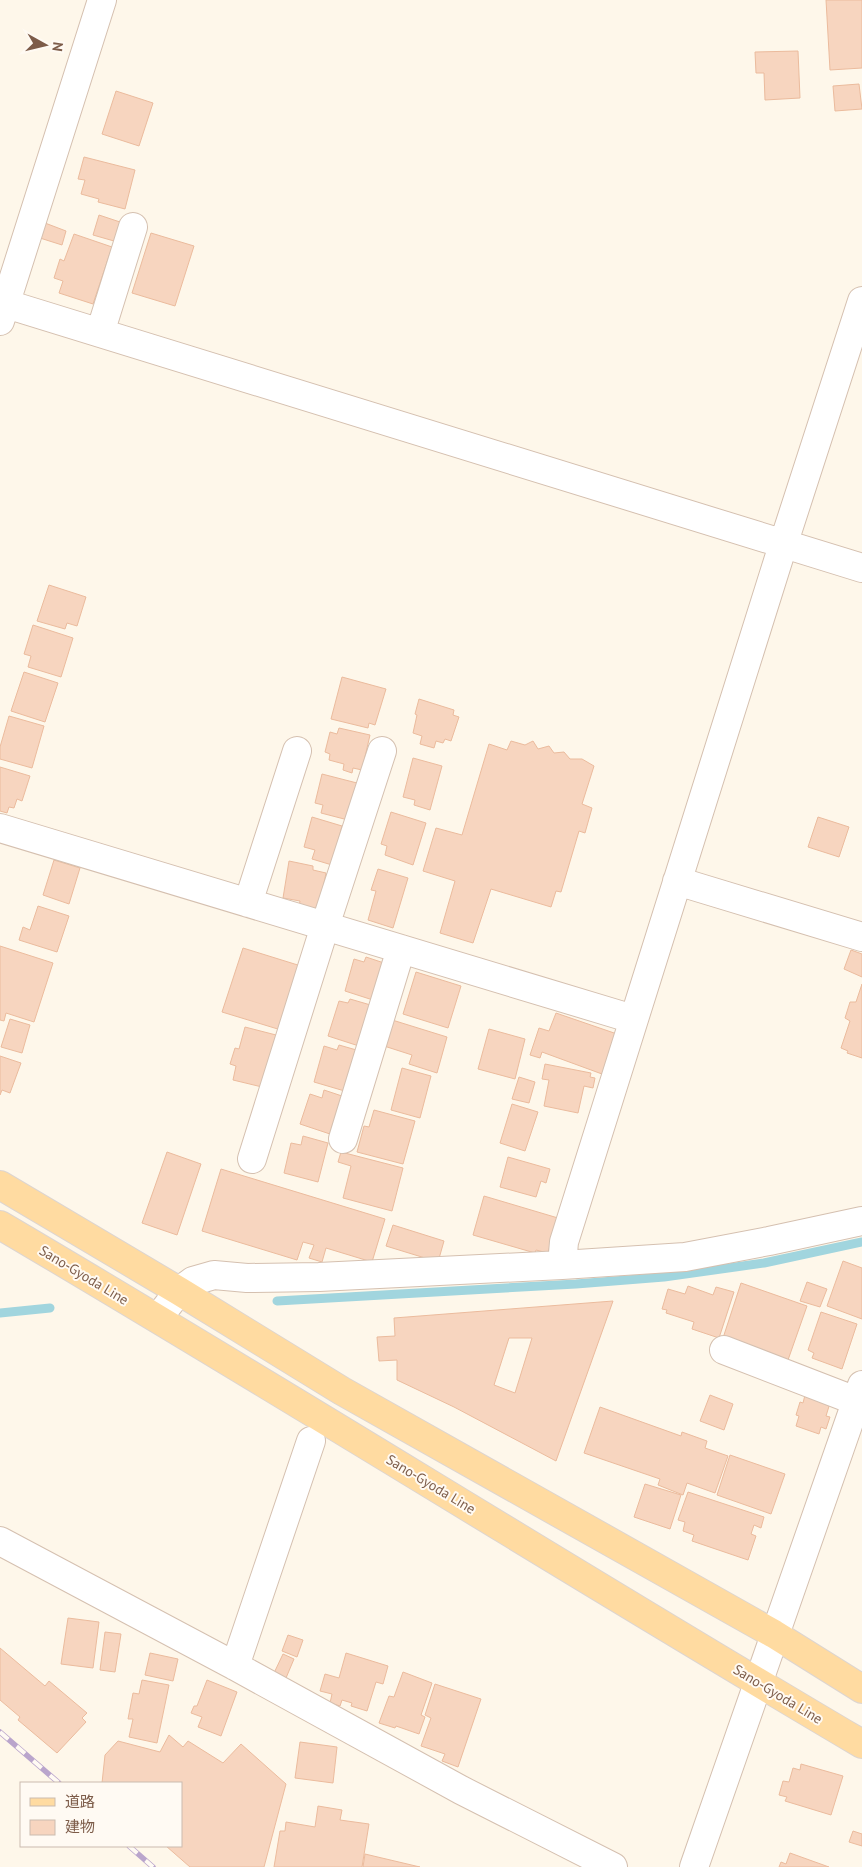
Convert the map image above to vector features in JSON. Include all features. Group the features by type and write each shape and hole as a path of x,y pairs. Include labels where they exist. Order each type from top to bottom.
{"main road":[{"path":"0,1185 179,1291 342,1391 774,1634 862,1689"},
{"name":"Sano-Gyoda Line","path":"0,1225 158,1318 862,1744"}],"street":[{"path":"102,0 2,309 100,333 862,568"},
{"path":"100,333 133,227"},
{"path":"562,1265 564,1242 633,1019 862,301"},
{"path":"248,903 297,750"},
{"path":"252,1159 382,751"},
{"path":"0,828 633,1019"},
{"path":"677,881 862,937"},
{"path":"343,1139 401,949"},
{"path":"158,1318 179,1291 193,1281 214,1275 247,1278 320,1277 686,1257 862,1220"},
{"path":"694,1867 859,1393 724,1350"},
{"path":"235,1666 310,1441"},
{"path":"0,1541 235,1666 461,1790 613,1867"}],"building":[{"path":"826,0 862,0 862,68 830,70"},
{"path":"798,51 800,98 765,100 764,73 756,73 755,52"},
{"path":"859,84 862,109 835,111 833,86"},
{"path":"116,91 153,103 139,146 102,134"},
{"path":"84,157 135,170 125,209 98,202 99,199 81,194 85,180 78,179"},
{"path":"99,215 120,222 114,241 93,235"},
{"path":"45,223 66,231 62,245 40,238"},
{"path":"151,233 194,246 175,306 132,293"},
{"path":"74,234 112,247 93,304 59,293 63,281 54,278 60,259 64,261"},
{"path":"49,585 86,597 77,626 67,623 65,629 37,621"},
{"path":"33,625 73,638 61,677 28,667 31,656 24,654"},
{"path":"24,672 58,683 45,722 11,711"},
{"path":"342,677 386,689 375,725 369,723 368,728 331,719"},
{"path":"419,699 454,710 453,715 459,717 451,741 445,739 443,743 436,741 434,748 420,744 422,736 413,733"},
{"path":"9,716 44,726 32,768 0,759 0,747"},
{"path":"339,728 370,735 362,770 353,768 352,773 343,770 344,764 329,760 330,754 325,752 330,732 337,734"},
{"path":"511,741 525,745 533,741 538,749 549,746 554,753 564,752 570,759 582,759 594,766 582,804 592,808 585,833 579,831 561,892 556,891 551,907 491,889 473,943 440,933 455,881 423,871 436,828 462,835 489,744 507,750"},
{"path":"413,758 442,766 430,810 414,805 415,800 403,797"},
{"path":"0,767 30,776 22,801 17,799 14,808 9,807 7,813 0,811"},
{"path":"322,774 357,783 348,820 321,813 323,805 315,803"},
{"path":"391,812 426,823 413,865 385,855 387,846 381,844"},
{"path":"312,817 342,826 332,865 312,859 315,850 304,847"},
{"path":"818,817 849,827 839,857 808,847"},
{"path":"54,860 80,868 69,904 43,895"},
{"path":"289,861 313,866 313,870 326,873 319,909 299,906 300,901 283,898"},
{"path":"378,869 408,878 393,928 368,920 376,891 371,890"},
{"path":"38,906 69,916 57,952 19,940 23,927 30,930"},
{"path":"0,946 53,963 34,1022 6,1013 4,1021 0,1020"},
{"path":"243,948 301,966 281,1030 222,1012"},
{"path":"851,950 862,954 862,977 844,969"},
{"path":"366,957 387,964 376,1001 345,991 354,959 364,962"},
{"path":"416,972 461,986 448,1028 403,1014"},
{"path":"862,984 862,1058 847,1053 848,1051 841,1048 850,1021 845,1018 850,1002 856,1002"},
{"path":"350,999 374,1006 362,1047 328,1036 339,1001 348,1003"},
{"path":"556,1013 617,1034 602,1074 542,1052 540,1058 530,1055 539,1028 549,1031"},
{"path":"10,1019 30,1025 22,1053 1,1047"},
{"path":"389,1019 447,1037 437,1073 409,1064 412,1055 381,1045"},
{"path":"245,1027 276,1035 262,1087 233,1080 236,1066 230,1064 235,1048 239,1049"},
{"path":"489,1029 525,1039 515,1079 478,1069"},
{"path":"339,1045 360,1051 348,1092 314,1082 324,1046 337,1050"},
{"path":"0,1056 21,1063 10,1093 2,1090 0,1095"},
{"path":"545,1064 591,1073 590,1077 595,1078 593,1088 584,1086 578,1113 544,1106 549,1080 542,1079"},
{"path":"402,1068 431,1076 420,1118 391,1110"},
{"path":"519,1077 535,1082 529,1103 512,1099"},
{"path":"324,1090 345,1097 333,1135 300,1124 310,1094 322,1098"},
{"path":"512,1104 538,1112 525,1151 500,1143"},
{"path":"374,1110 415,1121 403,1164 357,1152 364,1126 369,1127"},
{"path":"303,1136 328,1143 318,1182 284,1173 291,1143 301,1145"},
{"path":"167,1152 201,1164 177,1235 142,1223"},
{"path":"341,1152 403,1168 392,1211 343,1198 351,1166 338,1162"},
{"path":"508,1157 550,1169 546,1183 541,1181 536,1197 500,1187"},
{"path":"221,1169 385,1219 372,1262 326,1248 322,1262 309,1258 314,1245 303,1242 297,1260 202,1231"},
{"path":"484,1196 558,1218 548,1253 536,1250 535,1253 473,1235"},
{"path":"393,1225 444,1241 438,1262 386,1246"},
{"path":"843,1261 862,1268 862,1319 827,1306"},
{"path":"807,1282 827,1289 820,1307 800,1301"},
{"path":"741,1283 807,1306 788,1360 723,1338"},
{"path":"688,1286 713,1295 716,1287 734,1292 719,1338 692,1329 694,1322 666,1313 667,1310 662,1309 668,1289 685,1294"},
{"path":"613,1301 556,1461 454,1407 397,1380 397,1360 379,1361 377,1337 395,1336 394,1318","holes":["509,1338 532,1338 515,1393 494,1385"]},
{"path":"821,1312 857,1324 842,1369 812,1358 814,1353 808,1350"},
{"path":"710,1395 733,1404 724,1430 700,1421"},
{"path":"805,1395 830,1403 826,1416 830,1417 826,1429 821,1427 819,1434 796,1426 799,1416 796,1415 800,1402 803,1403"},
{"path":"600,1407 681,1436 682,1432 707,1441 705,1448 728,1456 715,1493 687,1483 683,1495 658,1485 660,1479 584,1453"},
{"path":"730,1455 785,1474 771,1514 717,1495"},
{"path":"645,1484 681,1495 670,1529 634,1517"},
{"path":"688,1492 764,1517 761,1528 754,1525 751,1534 756,1536 748,1560 692,1541 694,1535 683,1531 685,1522 678,1520"},
{"path":"68,1618 99,1622 93,1668 61,1664"},
{"path":"105,1632 121,1634 115,1672 100,1670"},
{"path":"288,1635 303,1640 297,1657 282,1651"},
{"path":"0,1648 45,1686 49,1681 87,1713 82,1718 86,1722 57,1753 18,1720 20,1717 0,1700"},
{"path":"150,1653 178,1659 173,1681 145,1675"},
{"path":"346,1653 388,1666 383,1684 376,1682 367,1711 351,1706 352,1703 342,1700 340,1706 330,1703 332,1694 320,1691 325,1674 339,1678"},
{"path":"283,1654 294,1659 286,1678 274,1673"},
{"path":"403,1672 432,1683 421,1715 425,1717 419,1734 396,1726 395,1728 379,1723 389,1696 394,1697"},
{"path":"142,1680 169,1685 157,1743 129,1737 133,1719 128,1719 133,1693 139,1694"},
{"path":"207,1680 237,1692 221,1736 198,1727 202,1717 191,1713 194,1706 197,1706"},
{"path":"435,1684 481,1699 458,1767 442,1761 445,1754 421,1746 431,1718 425,1715"},
{"path":"169,1735 183,1747 188,1741 223,1763 241,1744 286,1784 264,1867 190,1867 167,1847 182,1847 182,1782 102,1782 105,1755 118,1741 160,1752"},
{"path":"300,1742 337,1747 333,1783 295,1778"},
{"path":"801,1764 843,1776 831,1815 785,1801 787,1797 779,1795 783,1781 789,1782 793,1768 800,1770"},
{"path":"318,1806 342,1810 340,1820 369,1824 362,1867 274,1867 280,1831 285,1831 286,1822 315,1827"},
{"path":"853,1831 862,1834 862,1846 849,1842"},
{"path":"790,1853 829,1867 779,1867 781,1862 786,1864"},
{"path":"365,1854 420,1867 363,1867"}],"waterway":[{"path":"277,1301 576,1284 664,1277 764,1263 862,1242"},
{"path":"0,1313 50,1308"}],"railway":[{"path":"0,1732 58,1782"},
{"path":"130,1847 153,1867"}]}
